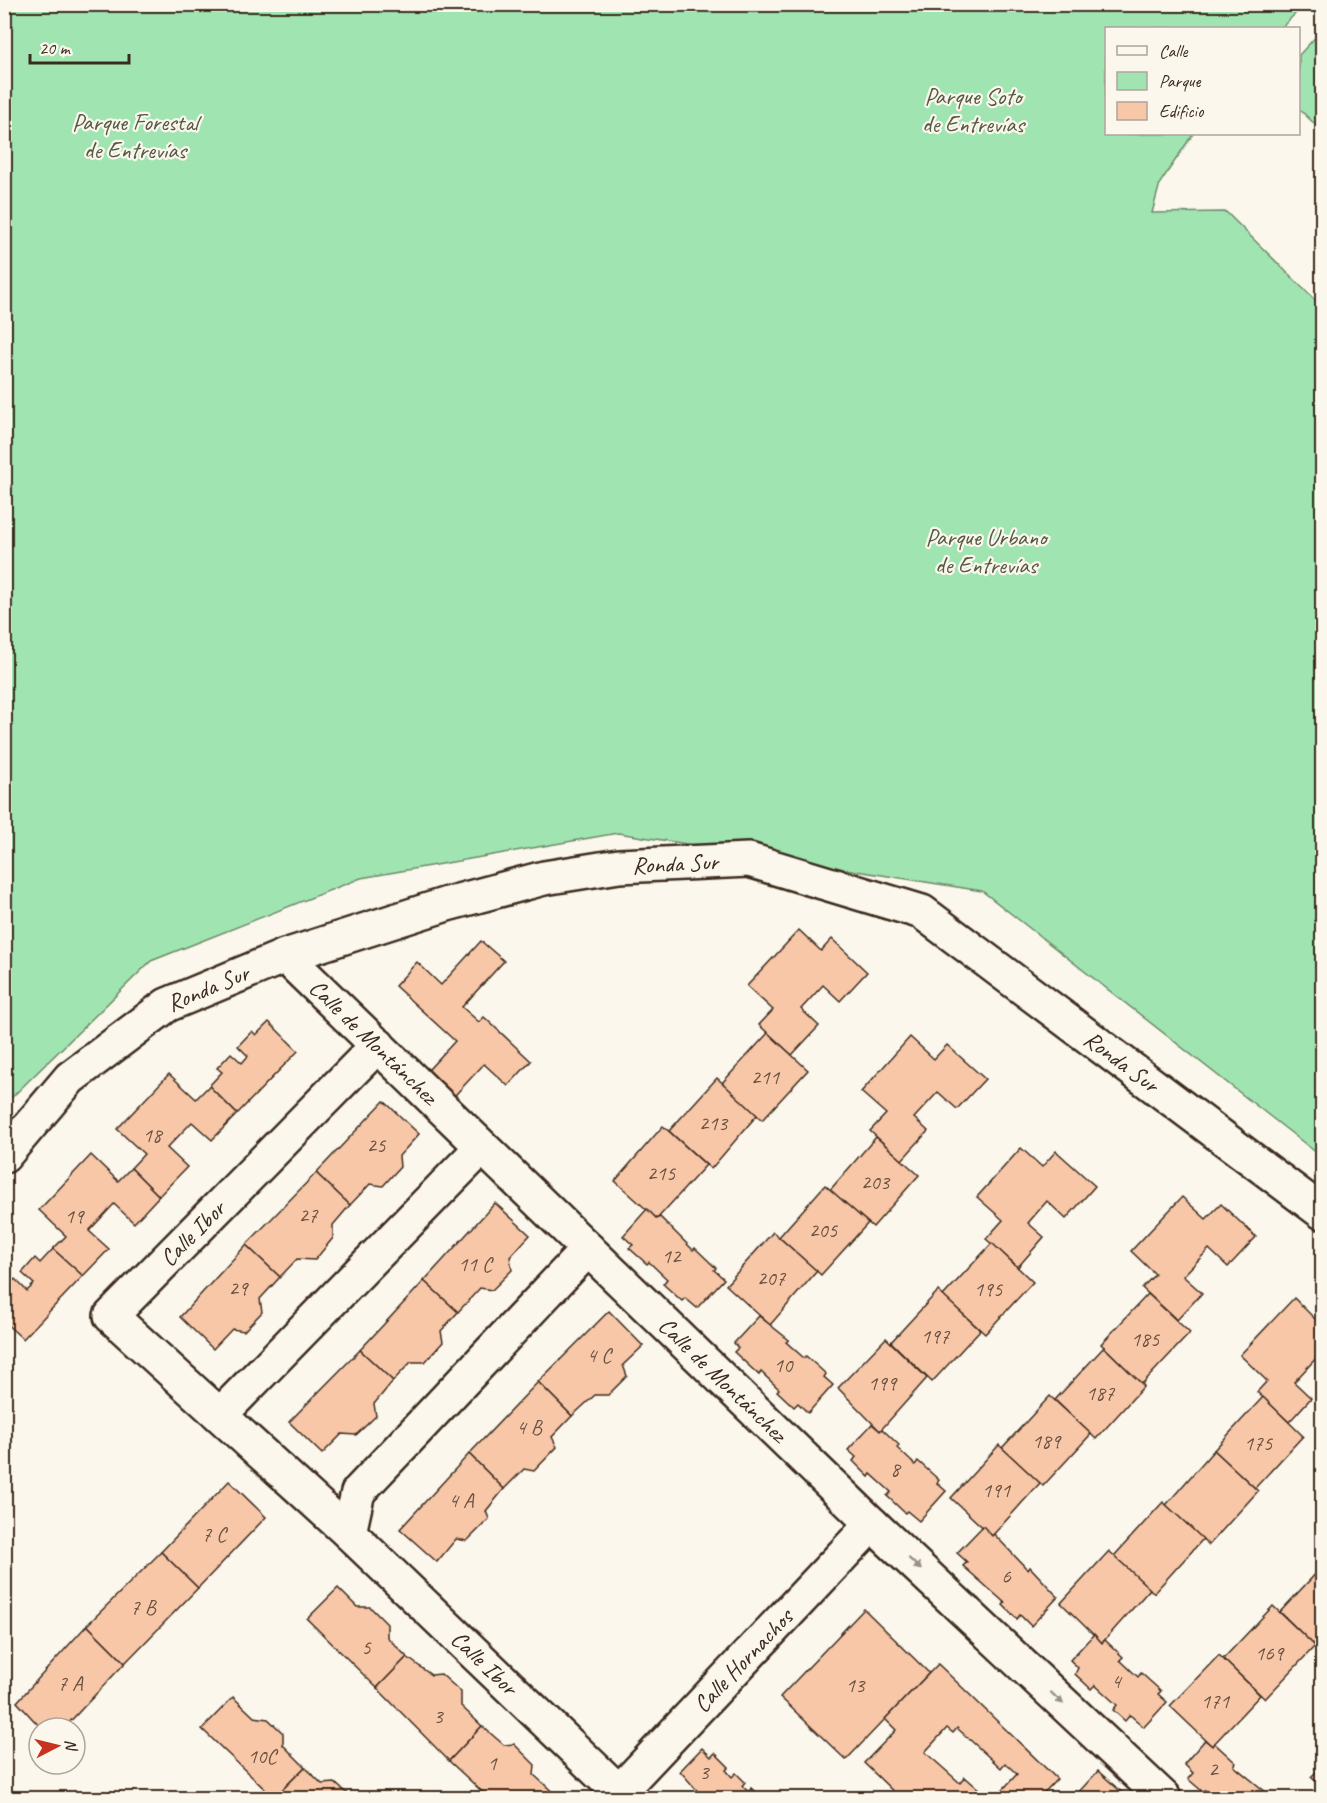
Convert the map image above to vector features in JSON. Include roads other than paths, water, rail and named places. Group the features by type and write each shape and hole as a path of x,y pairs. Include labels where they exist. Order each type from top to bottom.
{"street":[{"name":"Ronda Sur","path":"4,1156 70,1078 167,1005 285,956 447,904 544,878 620,866 749,860 922,912 1323,1212"},
{"name":"Calle de Montánchez","path":"285,956 872,1524 1164,1798"},
{"name":"Calle Ibor","path":"378,1045 111,1316 348,1533 616,1795"},
{"path":"220,1415 482,1147"},
{"path":"348,1533 358,1492 588,1249"},
{"name":"Calle Hornachos","path":"616,1795 872,1524"}],"park label":[{"name":"Parque Soto de Entrevías","path":"973,110"},
{"name":"Parque Forestal de Entrevías","path":"135,136"},
{"name":"Parque Urbano de Entrevías","path":"986,551"}]}
